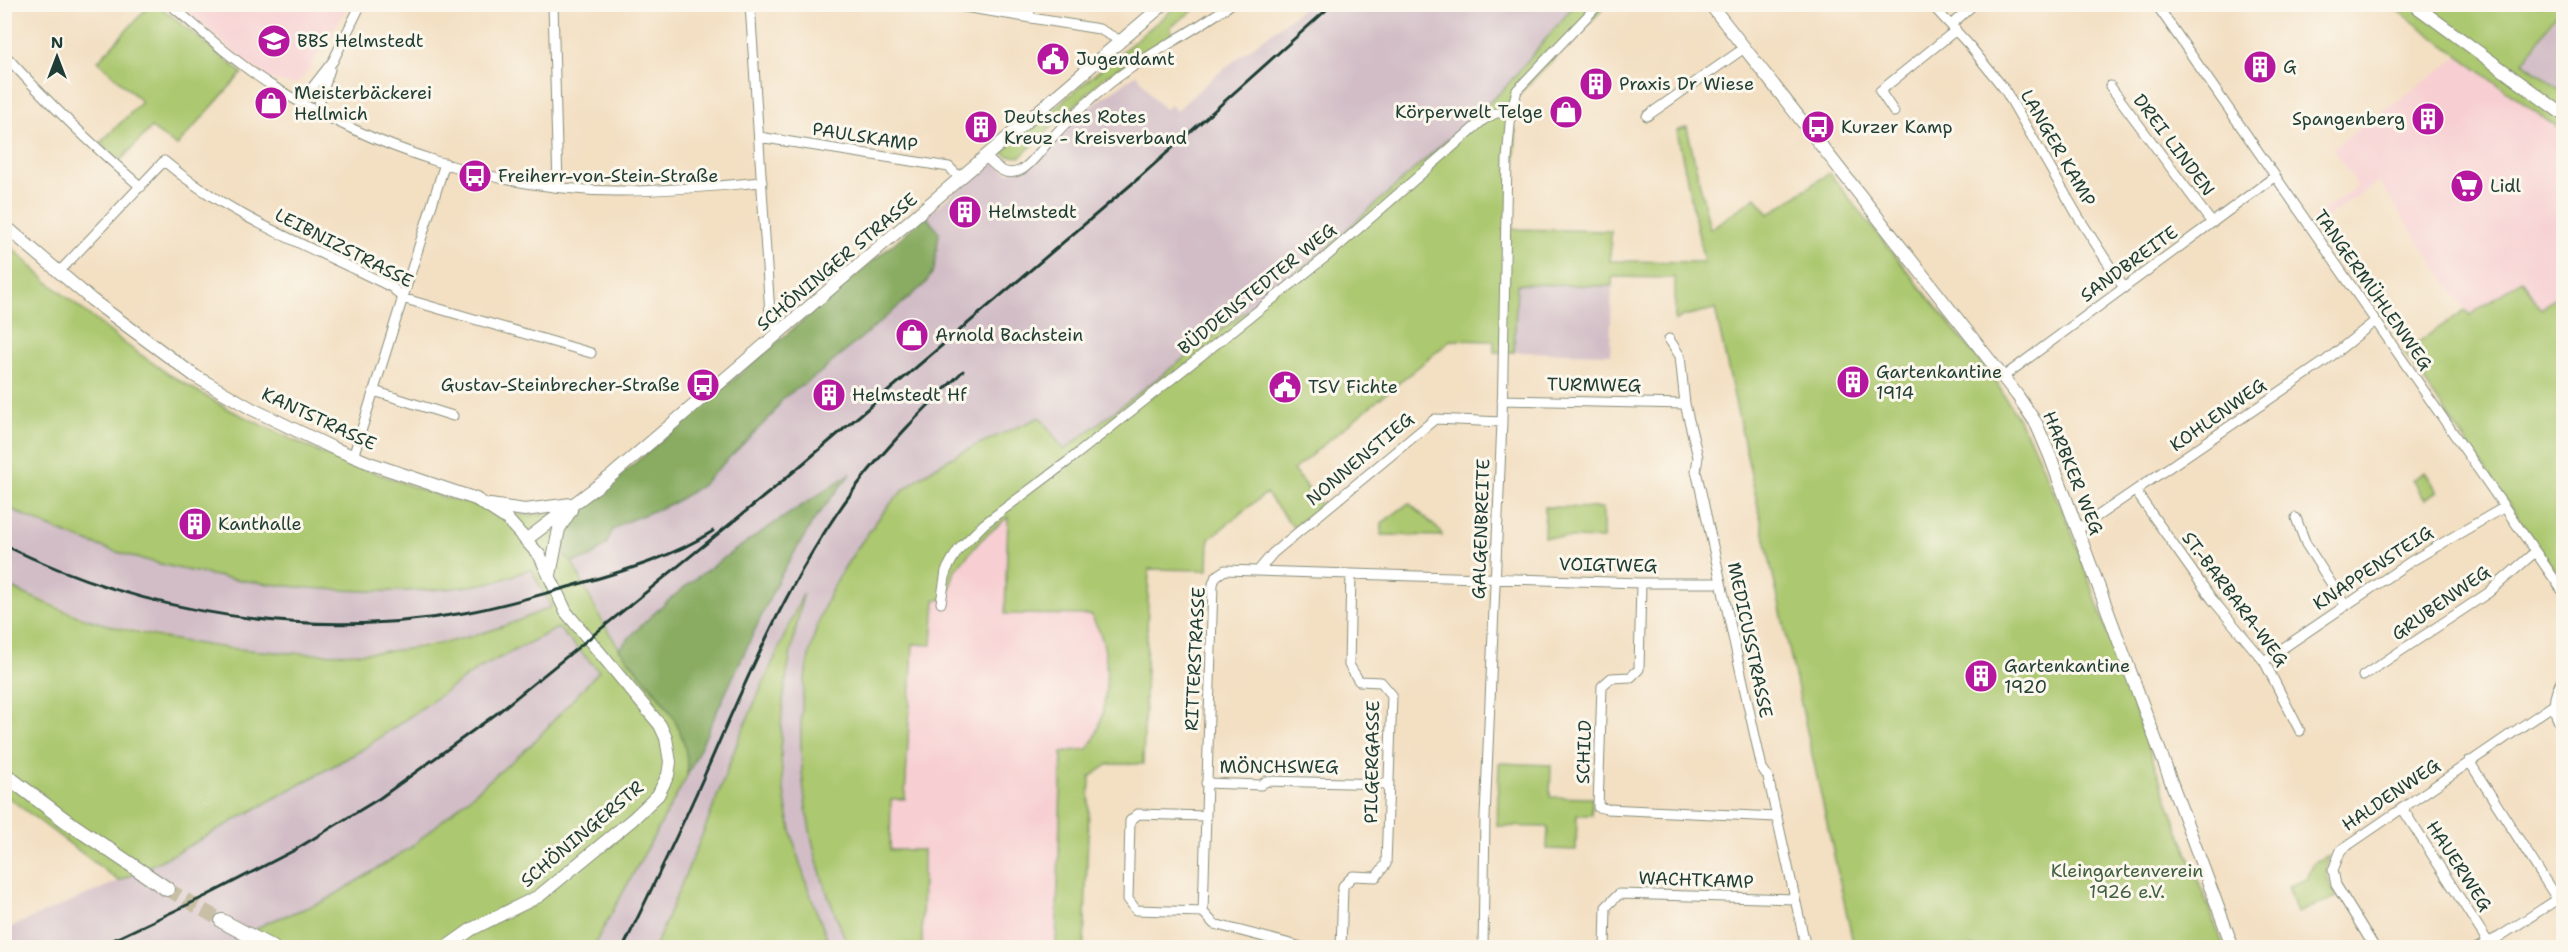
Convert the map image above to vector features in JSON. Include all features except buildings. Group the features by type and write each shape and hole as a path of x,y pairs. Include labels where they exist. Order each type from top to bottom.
{"main road":[{"name":"SCHÖNINGER STRASSE","path":"527,539 575,504 780,334 1164,4"},
{"name":"HARBKER WEG","path":"1710,4 2003,377 2039,430 2233,948"},
{"path":"2413,4 2564,115"},
{"name":"KANTSTRASSE","path":"4,225 108,312 195,376 252,409 353,457 485,504 507,519 540,556 566,612 597,650"},
{"path":"485,504 525,510 575,504"},
{"path":"550,575 559,530 575,504"},
{"name":"SCHÖNINGERSTR","path":"445,948 472,929 539,896 633,819 658,795 664,784 670,762 666,738 648,709 597,650"},
{"path":"4,774 74,827 167,889"},
{"path":"222,921 273,948"}],"street":[{"path":"170,4 243,66 301,102 380,139 445,163 558,187 622,191 762,182"},
{"path":"316,110 333,61 361,4"},
{"path":"553,4 558,187"},
{"path":"750,4 770,314 780,334"},
{"path":"945,4 1099,28 1121,41"},
{"path":"1029,18 1031,4"},
{"path":"986,157 1004,173 1012,174 1023,170 1053,137 1108,85 1141,59 1197,29 1231,4"},
{"path":"1511,113 1518,90 1599,4"},
{"name":"LANGER KAMP","path":"1931,4 2005,90 2079,218 2124,288"},
{"path":"1894,112 1880,91 1953,28 1974,4"},
{"name":"TANGERMÜHLENWEG","path":"2156,4 2374,322 2564,593"},
{"path":"1647,116 1743,48"},
{"path":"4,54 45,99 97,150 141,187 59,272"},
{"path":"301,102 333,61"},
{"name":"DREI LINDEN","path":"2110,86 2212,223"},
{"name":"BÜDDENSTEDTER WEG","path":"941,603 946,572 952,560 959,549 984,524 1067,462 1327,256 1483,120 1496,113 1511,113"},
{"name":"GALGENBREITE","path":"1483,948 1485,818 1502,422 1507,159 1511,113"},
{"name":"PAULSKAMP","path":"759,137 949,167 961,179"},
{"name":"LEIBNIZSTRASSE","path":"141,187 164,161 238,212 334,262 393,288 402,298 591,353"},
{"path":"353,457 445,163"},
{"name":"SANDBREITE","path":"2003,377 2274,177"},
{"name":"KOHLENWEG","path":"2078,530 2324,362 2374,322"},
{"name":"MEDICUSSTRASSE","path":"1669,339 1680,356 1685,404 1698,457 1696,471 1762,768 1768,777 1806,948"},
{"path":"374,391 453,416"},
{"name":"TURMWEG","path":"1502,400 1685,404"},
{"name":"NONNENSTIEG","path":"1258,571 1273,554 1435,419 1502,422"},
{"name":"ST.-BARBARA-WEG","path":"2136,492 2212,599 2264,661 2300,731"},
{"name":"KNAPPENSTEIG","path":"2264,661 2410,562 2503,508"},
{"path":"2296,518 2306,544 2345,605"},
{"name":"GRUBENWEG","path":"2363,676 2488,593 2535,552"},
{"name":"RITTERSTRASSE","path":"1203,912 1213,584 1216,576 1225,570 1495,578"},
{"name":"PILGERGASSE","path":"1341,948 1343,886 1353,876 1376,877 1386,864 1392,695 1381,682 1359,681 1349,665 1350,574"},
{"name":"VOIGTWEG","path":"1495,578 1721,583"},
{"name":"SCHILD","path":"1641,583 1640,669 1631,677 1611,678 1602,686 1598,807 1608,810 1776,816"},
{"path":"2564,676 2556,690 2552,706 2564,731"},
{"name":"HALDENWEG","path":"2375,948 2336,885 2334,863 2347,844 2552,706"},
{"path":"2469,761 2560,897 2477,948"},
{"name":"MÖNCHSWEG","path":"1206,783 1261,785 1266,781 1388,784"},
{"name":"HAUERWEG","path":"2402,807 2488,942"},
{"path":"1205,816 1138,814 1130,821 1128,900 1136,910 1203,912 1214,924 1306,948"},
{"name":"WACHTKAMP","path":"1605,948 1606,906 1618,894 1795,900"}],"shaded area":[{"name":"BBS Helmstedt","path":"179,5 349,5 304,76 296,84 291,84 272,80 245,62"},
{"path":"1307,5 1575,5 1503,90 1315,258 1064,451 1040,417 963,452 928,472 903,491 832,590 823,610 811,652 801,719 802,779 808,819 833,909 849,947 831,947 799,867 786,813 781,752 783,702 802,597 739,738 708,821 655,947 593,947 687,776 779,578 814,520 849,475 696,579 641,624 619,649 572,562 589,558 612,531 623,523 673,503 773,414 783,398 816,376 934,270 939,233 926,216 992,161 1008,172 1017,170 1087,109 1137,74 1155,100 1165,109 1171,105 1176,111 1216,75"},
{"path":"2558,15 2563,19 2563,92 2523,62"},
{"path":"2460,56 2563,132 2563,292 2541,310 2522,280 2469,316 2379,182 2315,225 2311,219 2358,186 2332,148"},
{"path":"1517,284 1612,286 1610,354 1514,352"},
{"path":"5,506 17,513 266,584 335,590 423,591 498,580 531,569 551,607 477,635 399,649 340,653 278,652 188,642 95,621 5,585"},
{"path":"1008,516 1005,614 1091,615 1102,637 1106,668 1100,726 1094,741 1088,749 1062,753 1056,947 922,947 923,851 890,850 891,799 905,798 913,644 935,600 947,599 955,570 981,540"},
{"path":"558,628 599,670 592,680 532,744 410,848 325,901 266,923 227,947 5,947 4,930 119,881 174,854 360,751 478,669"}],"green space":[{"path":"1179,4 1201,5 1170,27 1173,35 1106,76 1020,157 1008,156 1002,152"},
{"name":"Kleingartenverein 1926 e.V.","path":"1575,4 1607,5 1501,112 1516,131 1512,229 1611,231 1610,261 1704,262 1677,131 1687,127 1710,229 1756,197 1769,214 1829,173 1996,382 2030,439 2069,525 2172,813 2224,947 1854,947 1715,309 1683,316 1675,321 1675,278 1612,277 1612,286 1517,284 1514,352 1494,352 1494,341 1451,340 1293,470 1321,505 1293,527 1266,493 1209,539 1208,570 1149,569 1143,764 1109,764 1090,777 1084,947 1056,947 1062,752 1087,749 1094,739 1103,711 1105,695 1104,648 1091,615 1005,614 1008,517 981,540 955,570 947,599 935,600 932,645 913,644 905,799 891,799 890,850 923,850 922,947 849,948 824,884 808,818 801,747 802,711 805,676 812,642 823,610 845,567 881,515 904,490 935,467 1040,417 1064,450 1315,258 1503,90"},
{"path":"150,5 158,5 242,73 177,146 151,128 120,161 100,143 142,102 98,61"},
{"path":"2390,5 2563,5 2523,62 2563,92 2563,132"},
{"path":"926,216 939,233 934,270 925,284 816,376 783,398 773,414 701,486 673,503 623,523 612,531 606,545 589,558 572,562 565,557 564,533 576,513"},
{"path":"4,240 48,282 124,343 170,375 226,408 321,453 442,497 521,515 576,513 565,557 572,562 614,640 667,708 683,739 687,756 687,776 593,947 227,947 266,923 325,901 410,848 532,744 599,671 558,628 478,669 360,751 174,854 119,881 5,795 5,585 73,614 141,633 238,649 288,653 338,654 434,645 479,634 551,607 531,569 497,581 431,590 365,591 273,584 180,569 135,557 90,543 5,506"},
{"path":"2522,280 2541,309 2563,292 2563,583 2404,352 2465,310 2470,315"},
{"path":"2425,472 2438,492 2425,500 2412,480"},
{"path":"851,473 814,520 779,578 687,776 687,757 676,722 656,692 619,649 671,599 729,554"},
{"path":"1409,503 1441,532 1442,536 1381,535 1382,523"},
{"path":"1545,507 1603,508 1603,539 1544,537"},
{"path":"803,594 783,702 782,767 790,828 798,858 831,947 655,947 708,821 739,738"},
{"path":"1499,763 1551,765 1550,797 1592,798 1592,815 1577,815 1576,850 1547,849 1548,827 1497,826"},
{"path":"2328,856 2326,868 2328,878 2337,897 2297,913 2288,886 2307,879 2314,862"}],"tunnel":[{"path":"167,889 222,921"}],"railway":[{"path":"96,948 206,896 293,851 380,798 496,714 772,490 1140,177 1333,4"},
{"path":"623,948 685,818 754,663 810,556 867,472 963,371"},
{"path":"4,545 58,569 114,589 171,604 229,615 287,622 346,624 405,621 503,605 641,565 678,550 713,531"}],"place":[{"name":"BBS Helmstedt","path":"274,41"},
{"name":"Jugendamt","path":"1053,59"},
{"name":"G","path":"2260,67"},
{"name":"Praxis Dr Wiese","path":"1596,84"},
{"name":"Meisterbäckerei Hellmich","path":"271,103"},
{"name":"Körperwelt Telge","path":"1566,112"},
{"name":"Spangenberg","path":"2428,119"},
{"name":"Deutsches Rotes Kreuz - Kreisverband","path":"981,127"},
{"name":"Kurzer Kamp","path":"1818,127"},
{"name":"Freiherr-von-Stein-Straße","path":"475,176"},
{"name":"Lidl","path":"2467,186"},
{"name":"Helmstedt","path":"965,212"},
{"name":"Arnold Bachstein","path":"912,335"},
{"name":"Gartenkantine 1914","path":"1853,382"},
{"name":"Gustav-Steinbrecher-Straße","path":"703,385"},
{"name":"TSV Fichte","path":"1285,387"},
{"name":"Helmstedt Hf","path":"829,395"},
{"name":"Kanthalle","path":"195,524"},
{"name":"Gartenkantine 1920","path":"1981,676"}]}
